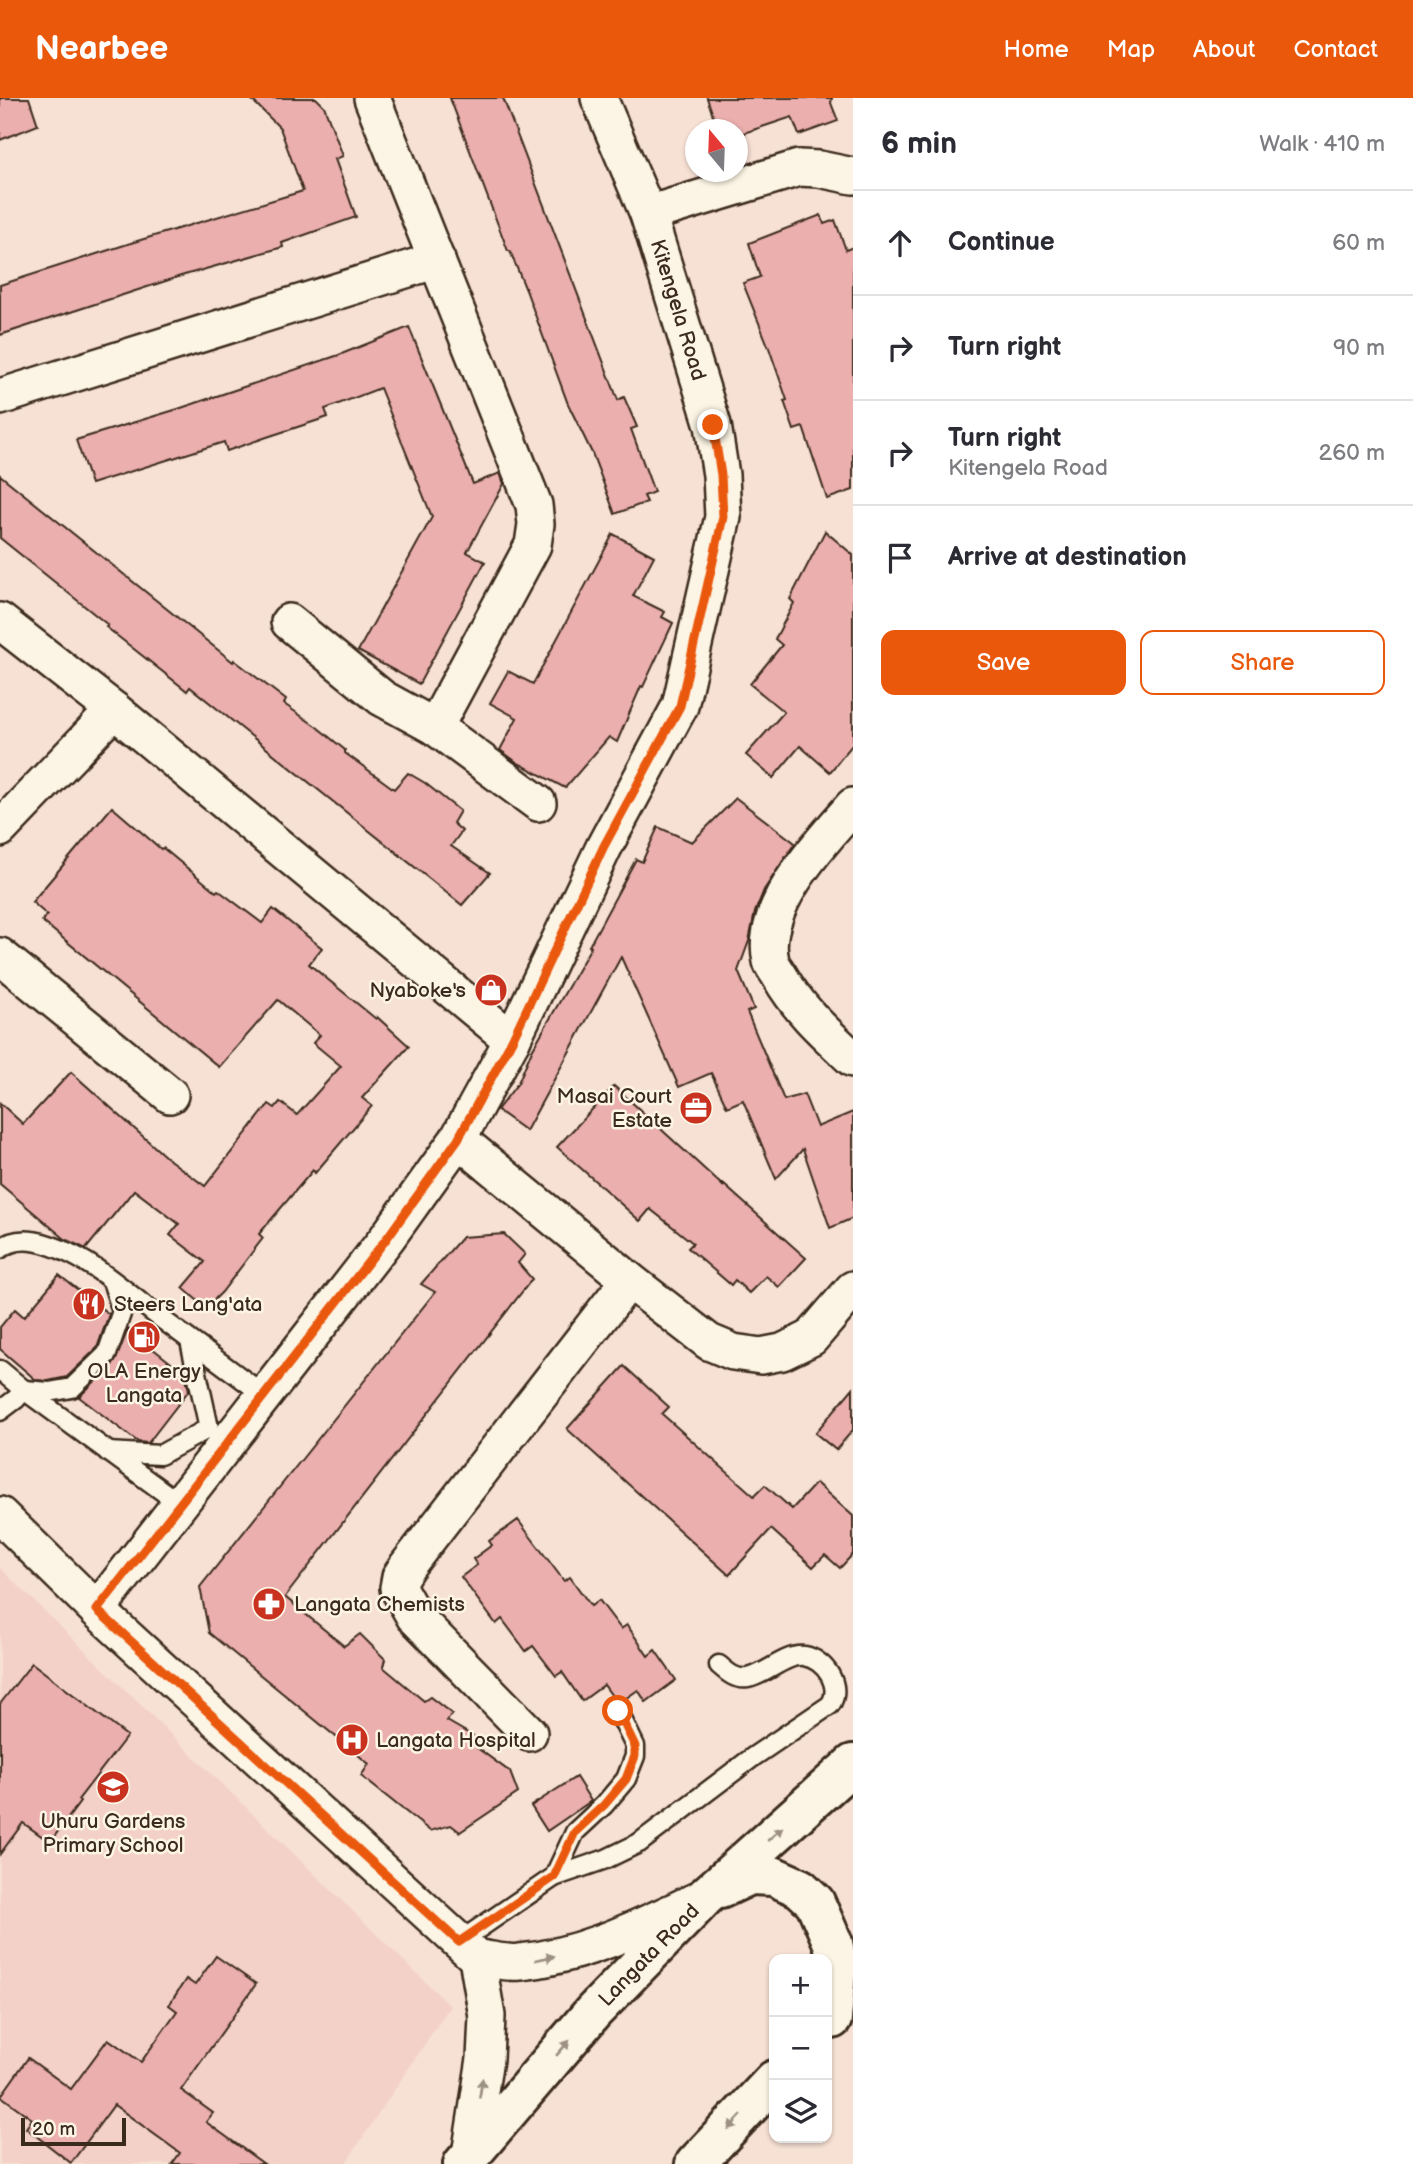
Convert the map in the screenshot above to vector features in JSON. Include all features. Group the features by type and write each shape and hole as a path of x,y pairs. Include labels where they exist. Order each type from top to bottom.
{"main road":[{"name":"Langata Road","path":"467,2160 593,2012 706,1896 853,1764"},
{"path":"706,1896 750,1875 773,1876 800,1888 815,1902 833,1943 837,1962 837,2013"},
{"path":"695,2164 769,2085"}],"street":[{"path":"372,98 534,505 536,524 533,545 435,727"},
{"name":"Kitengela Road","path":"97,1610 387,1238 458,1139 512,1040 604,846 680,706 723,517 721,475 713,425 648,214 599,98"},
{"path":"648,214 799,168 832,170 853,176"},
{"path":"0,397 437,260"},
{"path":"0,621 114,710 512,1040"},
{"path":"289,622 382,698 435,727 538,803"},
{"path":"0,829 114,710"},
{"path":"853,806 820,844 780,901 770,928 771,961 784,983 807,1016 853,1059"},
{"path":"0,956 170,1095"},
{"path":"458,1139 629,1280 709,1342 733,1352 761,1356 782,1352 811,1338 853,1289"},
{"path":"530,1733 414,1616 398,1588 400,1577 629,1280"},
{"path":"0,1515 97,1610 468,1950 518,1963 564,1954 615,1937 706,1896"},
{"path":"467,2160 485,2059 487,2016 468,1950"}],"lane":[{"path":"0,1249 13,1240 21,1239 71,1254 111,1280 264,1395"},
{"path":"24,1390 48,1392 72,1388 107,1354 122,1311 111,1280"},
{"path":"108,1452 160,1455 209,1428 190,1341"},
{"path":"0,1370 180,1504"},
{"path":"0,1411 24,1390"},
{"path":"468,1950 554,1877 606,1859 639,1843 753,1757 830,1704 835,1697 834,1682 821,1664 802,1656 793,1657 748,1678 731,1675 719,1665"},
{"path":"554,1877 575,1832 604,1805 626,1779 635,1756 635,1746 618,1711"}],"shaded area":[{"name":"Uhuru Gardens Primary School","path":"0,1568 450,2006 345,2164 0,2164"}],"building":[{"path":"0,98 29,98 38,125 0,140"},
{"path":"250,98 316,98 324,106 343,156 335,159 356,217 282,243 283,247 181,276 0,335 0,285 303,191 280,128"},
{"path":"450,98 503,98 618,400 624,397 637,427 631,429 654,492 644,496 647,502 615,514 592,453 568,404"},
{"path":"707,98 832,98 831,103 838,121 799,135 792,117 748,132 748,119 714,119"},
{"path":"821,215 824,224 835,220 846,250 853,247 853,490 827,499 803,427 794,430 769,348 743,283 760,277 749,243"},
{"path":"409,327 473,484 500,473 504,484 467,552 485,562 419,684 358,651 432,517 380,388 325,409 328,417 227,451 224,442 91,484 76,440 339,355"},
{"path":"0,475 233,662 234,660 286,700 284,704 317,727 345,750 345,753 394,789 408,773 460,811 453,823 462,831 451,846 490,873 462,905 190,687 187,691 106,627 108,625 0,538"},
{"path":"825,531 853,555 853,744 830,772 800,746 773,778 746,755 784,712 750,684 782,645 775,639 794,603 790,599"},
{"path":"613,534 654,556 633,596 665,612 662,617 673,623 643,687 641,686 617,742 609,737 565,788 518,763 500,750 517,718 490,703 508,671 533,684"},
{"path":"736,798 795,843 764,890 738,971 754,1009 747,1012 784,1100 804,1094 817,1127 853,1112 853,1218 830,1228 803,1149 776,1179 743,1100 727,1107 711,1073 679,1087 621,957 526,1131 497,1110 518,1083 532,1050 591,947 589,946 636,859 642,862 658,827 692,842"},
{"path":"112,807 216,892 218,890 262,923 273,909 322,948 309,964 376,1019 377,1017 409,1046 362,1098 372,1106 259,1234 263,1238 222,1292 206,1308 183,1288 205,1262 170,1235 179,1224 134,1190 86,1249 65,1239 0,1184 0,1103 23,1124 71,1072 167,1158 205,1186 269,1104 275,1108 280,1102 297,1115 341,1066 313,1043 320,1035 278,1000 219,1067 42,921 47,915 32,902"},
{"path":"614,1086 806,1258 779,1287 766,1276 749,1293 735,1280 731,1285 688,1248 693,1243 650,1209 640,1221 557,1147"},
{"path":"504,1234 525,1254 518,1263 532,1279 285,1597 344,1646 360,1634 385,1659 383,1667 424,1701 430,1697 452,1714 447,1721 478,1739 476,1747 510,1772 518,1793 460,1832 451,1825 430,1831 361,1776 369,1764 209,1633 200,1587 435,1292 421,1284 462,1237"},
{"path":"59,1275 109,1314 97,1348 67,1377 48,1381 36,1380 0,1349 0,1327 15,1309 24,1317"},
{"path":"128,1329 185,1374 189,1390 148,1443 138,1442 79,1397 115,1362"},
{"path":"624,1366 669,1407 662,1414 754,1496 765,1485 792,1509 816,1483 853,1516 853,1554 840,1568 825,1555 813,1567 771,1529 729,1575 567,1429"},
{"path":"853,1388 853,1430 836,1450 815,1433"},
{"path":"518,1520 564,1581 570,1577 591,1606 599,1600 621,1629 627,1625 648,1656 655,1650 676,1680 646,1702 638,1690 622,1701 615,1700 604,1685 582,1701 562,1672 556,1676 533,1646 526,1651 502,1619 496,1624 461,1577 477,1565 473,1559 492,1545 489,1541"},
{"path":"32,1663 127,1736 50,1842 23,1823 0,1854 0,1704"},
{"path":"576,1777 591,1801 547,1831 531,1806"},
{"path":"216,1956 256,1984 181,2090 213,2113 206,2122 264,2164 172,2164 180,2153 114,2105 71,2163 26,2128 32,2119 1,2096 28,2058 71,2089 108,2039 141,2062 177,2011 169,2005 186,1979 195,1985"}],"place":[{"name":"Nyaboke's","path":"491,990"},
{"name":"Masai Court Estate","path":"696,1108"},
{"name":"Steers Lang'ata","path":"89,1304"},
{"name":"OLA Energy Langata","path":"144,1337"},
{"name":"Langata Chemists","path":"269,1604"},
{"name":"Langata Hospital","path":"352,1740"},
{"name":"Uhuru Gardens Primary School","path":"113,1787"}],"route":[{"path":"618,1711 635,1746 635,1756 626,1779 604,1805 575,1832 554,1877 459,1942 97,1610 387,1238 458,1139 512,1040 604,846 680,706 723,517 721,475 713,425"}]}
